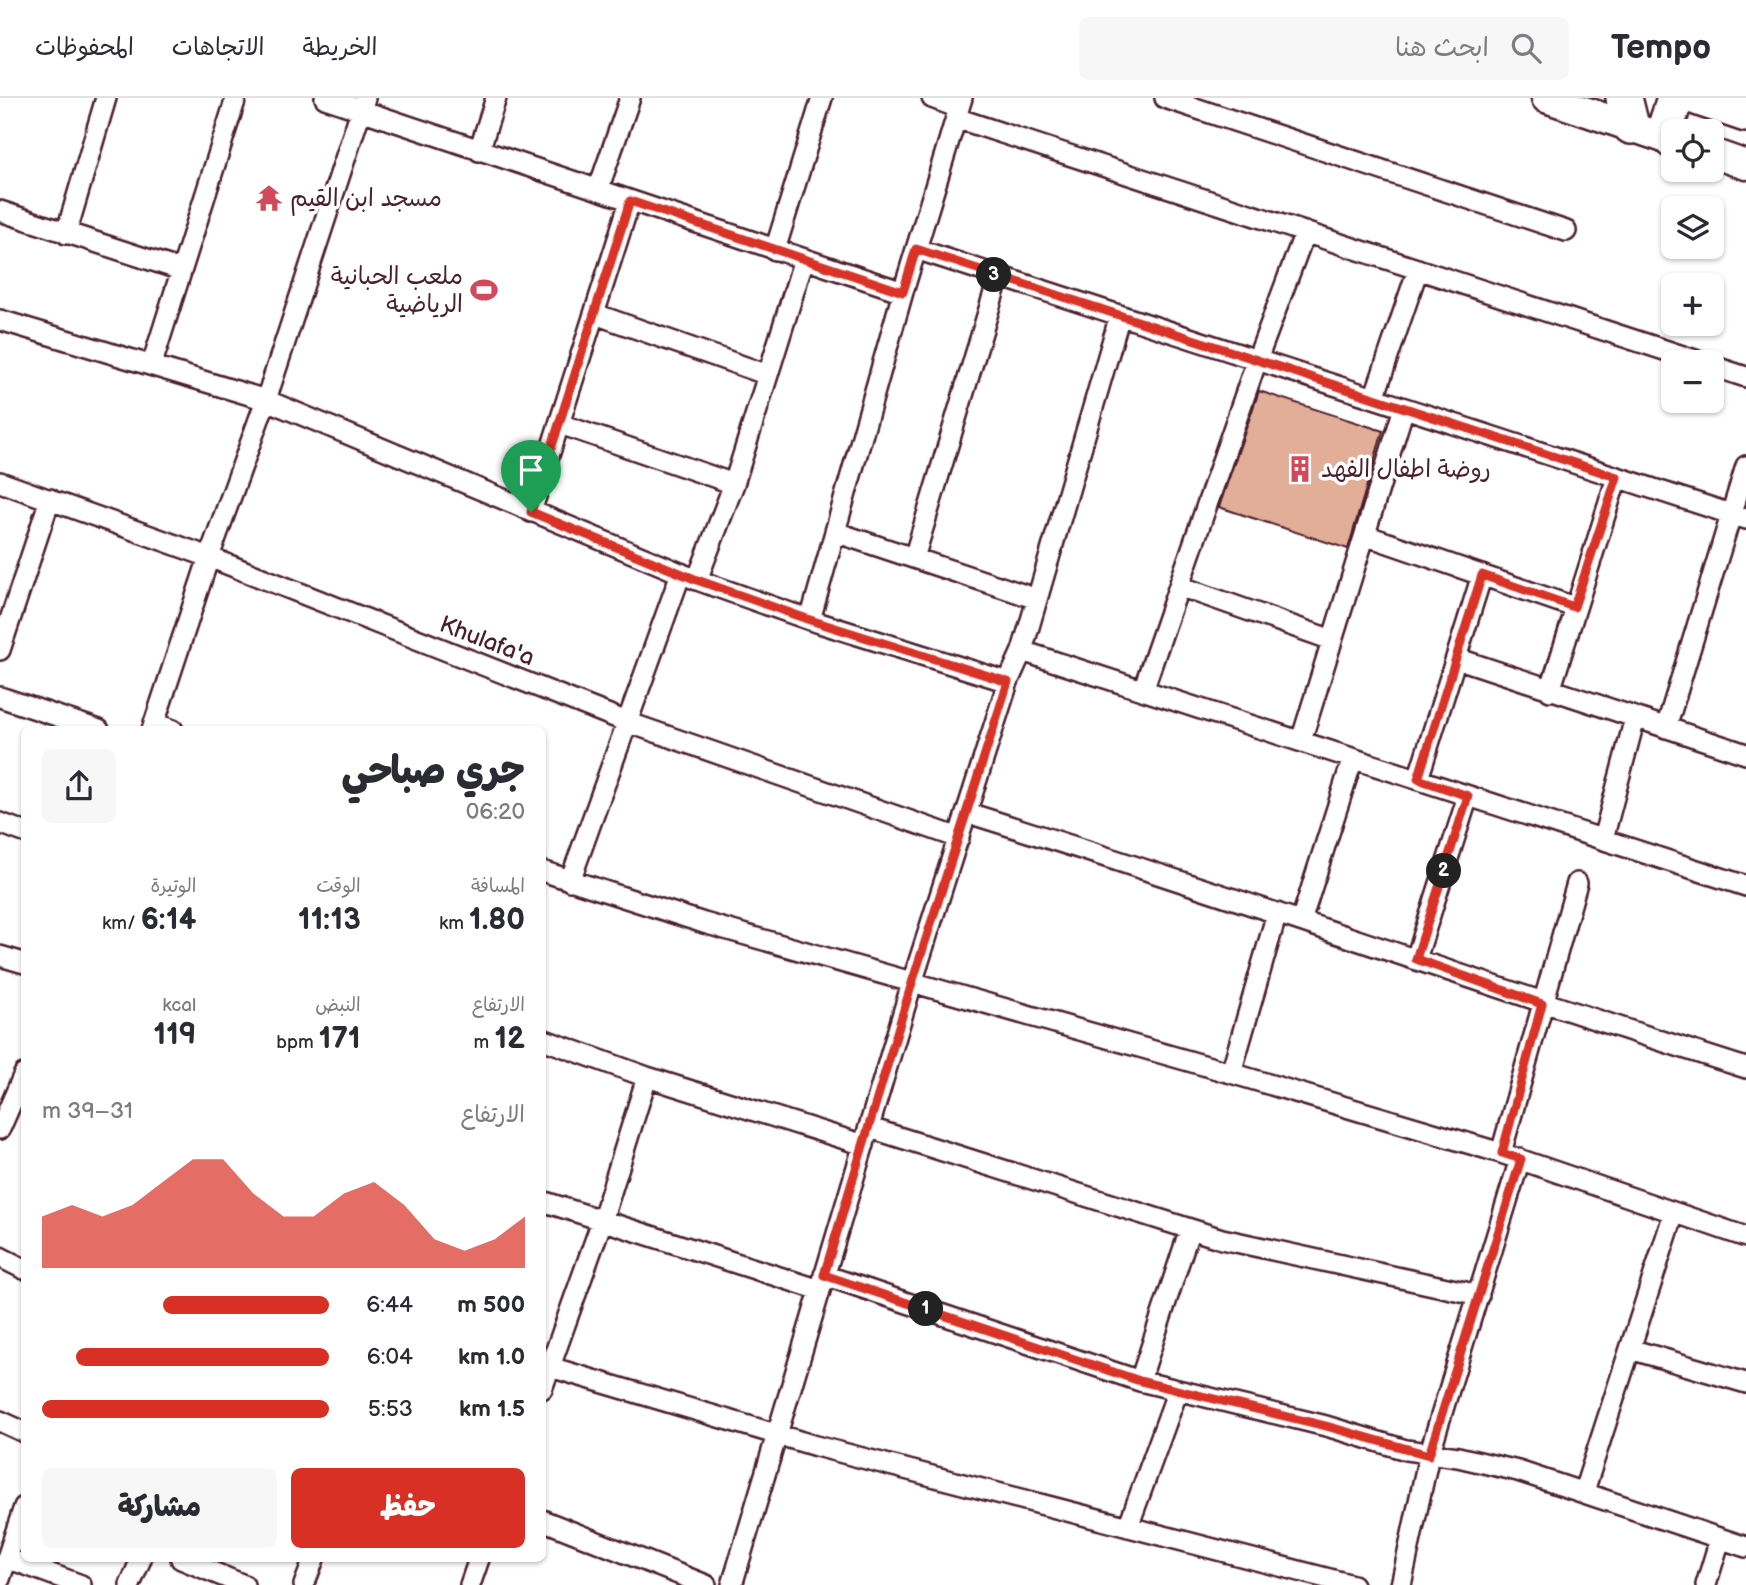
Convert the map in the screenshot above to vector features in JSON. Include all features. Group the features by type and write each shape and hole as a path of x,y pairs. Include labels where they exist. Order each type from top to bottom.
{"highway":[{"path":"1668,119 1674,102 1681,98"},
{"path":"1699,98 1746,114"}],"main road":[{"path":"1546,98 1628,112 1661,133"},
{"path":"1724,157 1746,165"}],"street":[{"path":"66,234 106,98"},
{"path":"152,364 236,98"},
{"path":"325,98 363,105 479,151 903,292"},
{"path":"479,151 496,98"},
{"path":"598,190 630,98"},
{"path":"775,250 822,98"},
{"path":"932,98 1305,232 1664,350"},
{"path":"1165,98 1566,231"},
{"path":"153,726 209,557 266,400 363,105"},
{"path":"810,620 903,292 959,108"},
{"path":"531,512 630,201"},
{"path":"0,211 181,270"},
{"path":"1143,690 1257,360 1305,232"},
{"path":"916,249 1739,516"},
{"path":"570,881 627,722 689,576 734,484 804,259"},
{"path":"1374,398 1418,269"},
{"path":"914,558 999,276"},
{"path":"595,314 768,374"},
{"path":"732,1585 912,983 1008,682 1022,651 1121,315"},
{"path":"0,320 266,400 689,576 810,620 1008,682"},
{"path":"1724,370 1746,377"},
{"path":"1301,741 1404,408"},
{"path":"560,424 734,484"},
{"path":"1666,728 1739,516 1746,466"},
{"path":"1550,691 1574,607 1617,477"},
{"name":"Khulafa'a","path":"0,482 209,557 627,722 959,838"},
{"path":"0,650 50,499"},
{"path":"835,532 1037,599"},
{"path":"1365,535 1574,607"},
{"path":"1418,779 1482,575"},
{"path":"1179,586 1332,640"},
{"path":"1022,651 1746,886"},
{"path":"1456,658 1746,754"},
{"path":"0,697 87,726"},
{"path":"1603,839 1635,718"},
{"path":"1301,921 1353,758"},
{"path":"1416,959 1468,796"},
{"path":"968,813 1416,959 1542,1004 1746,1068"},
{"path":"0,823 21,831"},
{"path":"546,872 704,923 1502,1153 1746,1237"},
{"path":"1502,1153 1577,883"},
{"path":"1231,1073 1277,914"},
{"path":"0,956 21,962"},
{"path":"546,1040 647,1077 1190,1229 1317,1262 1479,1296"},
{"path":"546,1378 602,1222 647,1077"},
{"path":"0,1129 21,1082"},
{"path":"1401,1585 1429,1455 1521,1159"},
{"path":"546,1202 602,1222 822,1283 1140,1381 1429,1455 1485,1463 1584,1491 1746,1548"},
{"path":"1584,1491 1674,1213"},
{"path":"1140,1381 1190,1229"},
{"path":"0,1257 21,1268"},
{"path":"1630,1349 1746,1383"},
{"path":"550,1367 779,1435 1353,1585"},
{"path":"1128,1527 1178,1390"},
{"path":"0,1421 21,1431"},
{"path":"0,1579 21,1516"},
{"path":"546,1522 706,1585"},
{"path":"1706,1585 1720,1539"},
{"path":"7,1558 81,1585"},
{"path":"130,1585 140,1562"},
{"path":"188,1562 244,1585"},
{"path":"304,1585 313,1562"},
{"path":"470,1585 478,1562"}],"building":[{"name":"روضة اطفال الفهد","path":"1259,391 1383,431 1348,549 1219,507"}],"place":[{"name":"مسجد ابن القيم","path":"269,198"},
{"name":"ملعب الحبانية الرياضية","path":"484,290"},
{"name":"روضة اطفال الفهد","path":"1300,469"}],"route":[{"path":"630,201 903,292 916,249 1617,477 1574,607 1482,575 1418,779 1468,796 1416,959 1542,1004 1502,1153 1521,1159 1429,1455 1326,1426 1140,1381 824,1275 912,983 1008,682 810,620 697,580 531,512 630,201"}]}
